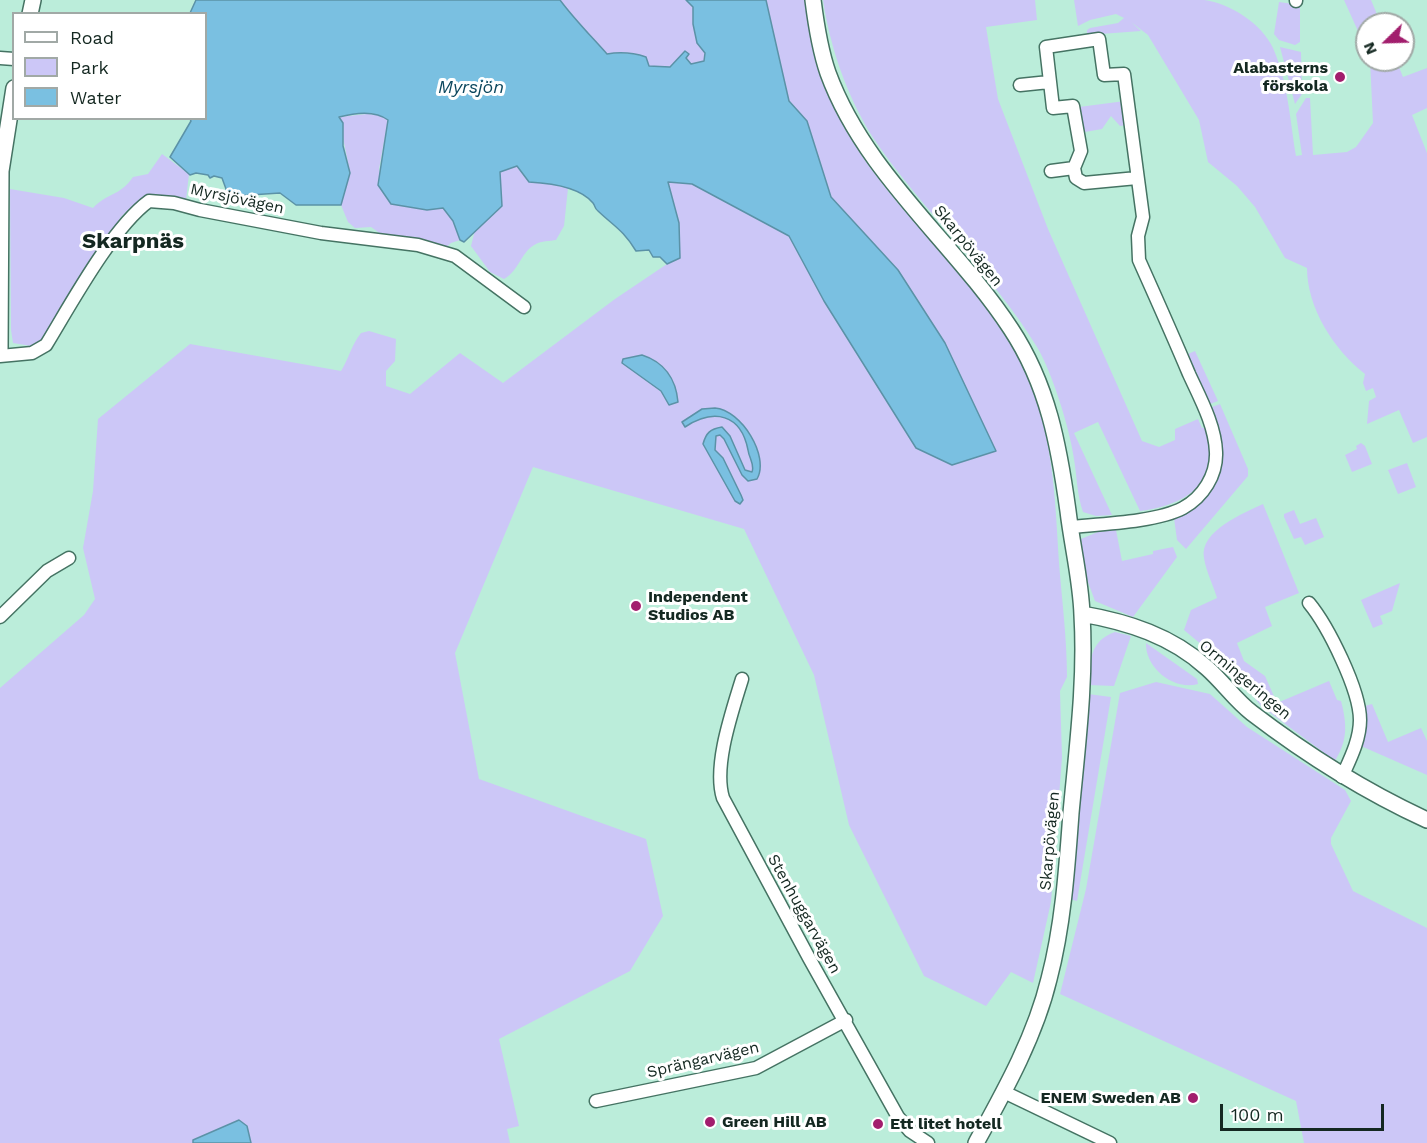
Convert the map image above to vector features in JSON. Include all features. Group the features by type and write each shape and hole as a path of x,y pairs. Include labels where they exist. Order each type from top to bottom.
{"street":[{"name":"Skarpövägen","path":"813,0 828,72 848,117 882,170 992,303 1032,364 1043,391 1059,448 1082,614 1081,688 1061,917 1049,980 1004,1092 976,1143"},
{"path":"1070,527 1171,513 1184,508 1201,494 1214,470 1216,454 1215,436 1139,260 1138,236 1143,217 1124,74 1104,75 1099,39 1047,47 1053,108 1073,106 1081,151 1074,168 1076,178 1084,183 1137,178"},
{"path":"1020,85 1049,82"},
{"path":"0,354 1,171 12,101"},
{"path":"1051,171 1074,168"},
{"name":"Myrsjövägen","path":"0,354 32,353 46,345 111,244 132,217 149,201 174,202 210,212 321,233 428,248 456,256 524,307"},
{"path":"0,617 47,571 69,558"},
{"path":"1309,603 1323,620 1359,706 1358,734 1342,777"},
{"name":"Ormingeringen","path":"1082,614 1149,632 1206,666 1250,711 1342,777 1373,795 1427,820"},
{"name":"Stenhuggarvägen","path":"742,679 720,770 720,786 731,813 898,1117 910,1131 928,1143"},
{"name":"Sprängarvägen","path":"596,1101 756,1068 846,1020"},
{"path":"1004,1092 1110,1143"}],"green space":[{"path":"560,0 686,0 693,7 693,24 697,43 705,53 704,61 691,64 683,52 683,55 670,67 649,66 646,57 621,53 607,55"},
{"path":"766,0 805,0 824,82 835,109 854,144 902,208 981,301 1004,334 1024,369 1041,415 1054,488 1067,677 1060,691 1062,757 1051,902 1033,983 1011,972 986,1006 924,976 849,825 814,675 744,529 533,467 455,653 479,779 646,839 663,916 630,971 499,1039 519,1126 507,1129 510,1143 251,1143 247,1126 239,1120 193,1140 193,1143 0,1143 0,688 84,615 95,599 83,548 93,491 98,419 190,344 341,371 361,333 369,331 396,339 395,361 386,371 386,386 410,394 460,353 503,383 615,299 667,264 680,258 679,223 668,182 692,184 789,236 824,301 858,353 996,451 945,343 898,271 831,197 807,121 789,101"},
{"path":"823,0 1035,0 1037,20 986,27 998,99 1048,229 1142,441 1159,447 1175,440 1175,429 1198,419 1202,428 1206,427 1211,445 1211,461 1198,487 1187,496 1173,503 1140,511 1098,422 1074,433 1112,515 1096,516 1083,512 1069,432 1043,358 998,292 891,163 872,136 847,88 830,35"},
{"path":"1074,0 1204,0 1234,10 1253,23 1273,48 1288,101 1296,156 1302,155 1296,114 1306,98 1310,98 1313,155 1347,152 1356,147 1373,123 1371,72 1401,72 1403,77 1427,68 1427,108 1412,115 1427,153 1427,437 1413,443 1399,410 1367,424 1369,401 1376,397 1373,388 1366,391 1363,383 1365,374 1343,353 1324,327 1312,298 1307,268 1285,258 1255,207 1237,186 1208,162 1199,120 1148,35 1131,22 1141,31 1087,35 1087,30 1090,28 1118,23 1124,18 1116,14 1090,20 1078,26"},
{"path":"1344,0 1371,0 1376,12 1355,12 1355,24"},
{"path":"1279,2 1300,5 1300,42 1295,45 1279,40 1274,34"},
{"path":"1280,47 1301,52 1302,94 1295,104"},
{"path":"1125,101 1127,125 1120,126 1111,116 1102,129 1085,132 1079,107"},
{"path":"381,115 388,120 379,169 391,204 427,210 443,208 453,221 460,240 451,243 443,250 388,239 371,227 355,228 348,222 341,205 350,173 339,117"},
{"path":"162,154 189,174 186,200 158,199 136,204 121,217 41,341 31,346 13,343 10,189 64,198 93,208 123,188 133,177 148,174"},
{"path":"517,166 529,182 568,188 564,226 556,240 540,242 531,247 514,271 504,279 490,272 471,246 475,230 502,206 499,172"},
{"path":"1195,351 1218,401 1210,404 1188,354"},
{"path":"1220,404 1248,469 1248,476 1186,549 1177,540 1174,518 1198,505 1205,497 1219,434 1212,407"},
{"path":"1361,443 1365,446 1372,464 1352,472 1345,455 1357,449 1356,446"},
{"path":"1407,463 1416,487 1398,494 1388,470"},
{"path":"1263,504 1299,593 1265,607 1272,626 1237,643 1244,661 1265,676 1277,703 1329,681 1337,700 1341,701 1345,725 1344,739 1335,761 1261,706 1233,671 1184,630 1191,610 1217,598 1204,558 1204,548 1208,539 1224,524"},
{"path":"1294,510 1300,524 1316,518 1324,537 1305,545 1301,537 1294,539 1284,514"},
{"path":"1116,530 1122,561 1173,547 1177,557 1133,617 1095,601 1085,574 1081,539 1098,532"},
{"path":"1400,583 1392,611 1380,616 1383,624 1373,628 1361,600"},
{"path":"1115,632 1131,636 1114,686 1089,685 1093,653 1100,641"},
{"path":"1146,643 1197,679 1198,684 1179,684 1162,675 1150,661"},
{"path":"1156,682 1210,694 1247,727 1345,790 1351,801 1331,838 1331,844 1353,891 1427,928 1427,1143 1304,1143 1296,1101 1060,994 1086,889 1120,693"},
{"path":"1088,694 1111,697 1077,901 1070,899"},
{"path":"1372,704 1388,742 1421,728 1427,741 1427,775 1361,746 1365,706"}],"water":[{"name":"Myrsjön","path":"196,0 560,0 607,54 637,55 646,57 649,66 670,67 685,51 689,54 686,58 691,64 704,61 705,53 697,43 693,24 693,7 686,0 766,0 789,101 807,121 831,197 898,270 945,343 996,451 952,465 916,448 824,301 789,236 692,184 668,182 679,223 680,258 667,264 660,257 653,257 649,250 636,251 623,233 580,193 545,183 529,182 517,166 500,172 502,206 464,242 460,240 453,221 443,208 427,210 391,204 378,185 388,120 364,113 339,117 343,123 343,146 350,173 341,205 296,205 280,193 235,196 230,200 222,178 214,176 210,178 208,175 196,173 190,175 170,157 190,120 207,120 207,12 190,12"},
{"path":"642,355 657,362 668,372 675,386 678,402 669,405 661,391 622,363 623,359"},
{"path":"715,408 725,411 743,425 751,436 760,458 757,479 748,481 742,475 724,439 720,435 716,436 715,450 723,458 741,495 743,500 740,504 735,501 703,444 709,432 722,427 730,436 745,470 752,472 752,464 739,429 733,422 716,416 696,421 685,427 682,422 702,409"},
{"path":"239,1120 247,1126 251,1143 193,1143 193,1140"}],"place":[{"name":"Alabasterns förskola","path":"1340,77"},
{"name":"Independent Studios AB","path":"636,606"},
{"name":"ENEM Sweden AB","path":"1193,1098"},
{"name":"Green Hill AB","path":"710,1122"},
{"name":"Ett litet hotell","path":"878,1124"}],"district":[{"name":"Skarpnäs","path":"133,242"}]}
